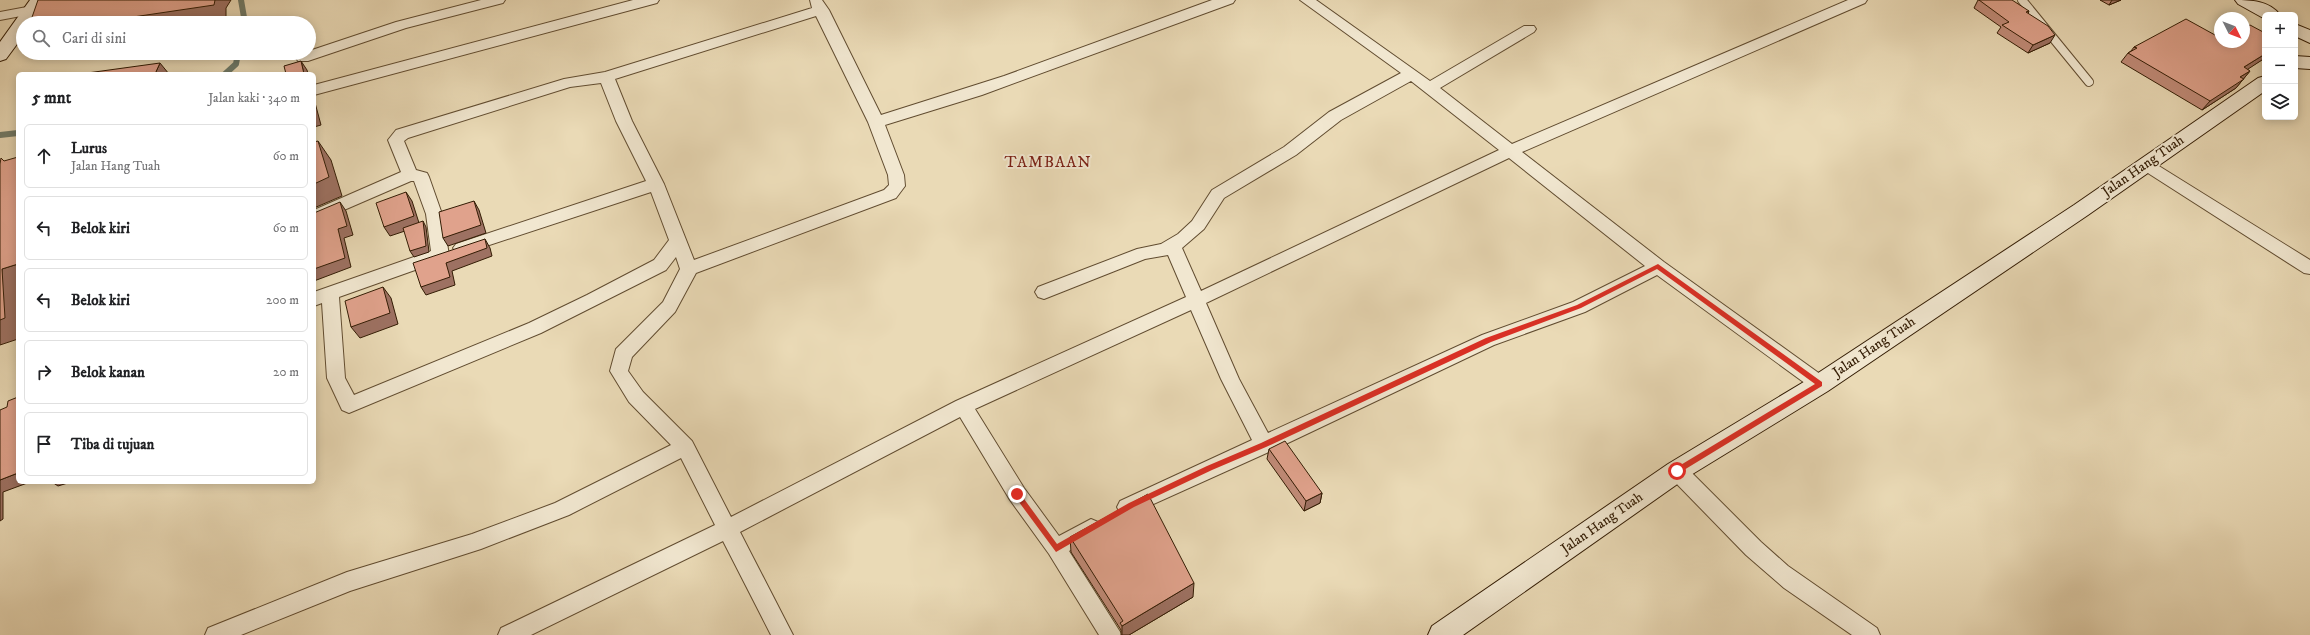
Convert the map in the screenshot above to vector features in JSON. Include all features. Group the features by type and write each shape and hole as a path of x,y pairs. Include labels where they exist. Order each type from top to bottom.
{"street":[{"path":"316,54 400,25 498,0"},
{"path":"316,89 521,36 612,4 652,0"},
{"path":"876,122 907,114 1021,75 1146,30 1201,8 1228,0"},
{"path":"1307,0 1398,63 1658,266 1820,384"},
{"path":"509,635 727,529 963,406 1197,300 1511,150 1860,0"},
{"path":"2244,0 2266,12"},
{"path":"410,175 396,140 402,134 569,82 606,77 819,5 876,122 896,175 897,186 890,194 689,269 669,308 623,354 619,371 636,397 685,447 782,635"},
{"path":"0,16 29,14"},
{"path":"1429,88 1529,30"},
{"path":"3,48 16,31"},
{"path":"2298,31 2310,37"},
{"path":"2298,62 2310,63"},
{"path":"1044,292 1143,253 1158,251 1184,238 1198,225 1218,194 1290,151 1335,116 1411,74"},
{"path":"606,77 624,121 656,184 689,269"},
{"name":"Jalan Hang Tuah","path":"1441,635 1677,471 1820,384 2262,84"},
{"path":"2146,164 2310,268"},
{"path":"316,215 410,175 421,177 434,214 440,255"},
{"path":"656,184 440,255 322,296 336,378 350,406 535,328 587,304 660,265 678,242"},
{"path":"1172,245 1230,379 1264,445"},
{"path":"1056,548 1107,519 1210,468 1264,445 1488,340 1579,307 1658,266"},
{"path":"963,406 1017,494 1056,548 1111,635"},
{"path":"216,635 347,582 474,543 562,509 685,447"},
{"path":"1677,471 1705,497 1739,536 1775,568 1804,592 1840,614 1868,635"}],"lane":[{"path":"2022,0 2089,82"}],"building":[{"path":"38,0 215,0 214,5 140,16 32,16"},
{"path":"1979,0 2012,0 2029,11 2026,12 2048,26 2055,35 2033,45 2002,25 2009,22"},
{"path":"2186,19 2214,34 2214,48 2250,48 2250,25 2262,31 2262,56 2244,67 2250,71 2240,77 2244,79 2210,101 2128,53 2137,48 2134,47"},
{"path":"301,61 304,72 286,72 284,66"},
{"path":"160,63 156,72 95,72"},
{"path":"318,141 329,177 316,183 316,142"},
{"path":"1,158 4,161 16,158 16,265 2,269 5,318 0,320"},
{"path":"406,192 414,216 384,227 376,203"},
{"path":"474,201 481,225 443,238 439,212"},
{"path":"340,202 347,226 338,229 345,258 316,268 316,212"},
{"path":"423,221 426,246 410,251 403,228"},
{"path":"485,239 487,248 446,263 450,277 421,287 413,263"},
{"path":"383,287 390,313 351,327 345,301"},
{"path":"16,398 16,474 0,480 0,410 7,407 8,401"},
{"path":"1285,441 1322,493 1306,501 1269,449"},
{"path":"1148,494 1194,583 1122,626 1120,623 1123,621 1070,537"}],"waterway":[{"path":"241,0 244,16"},
{"path":"227,72 236,64 237,60"},
{"path":"0,135 16,133"}],"district":[{"name":"TAMBAAN","path":"1048,162"}],"route":[{"path":"1017,494 1037,524 1056,548 1131,505 1210,468 1264,445 1488,340 1579,307 1658,266 1820,384 1677,471"}]}
